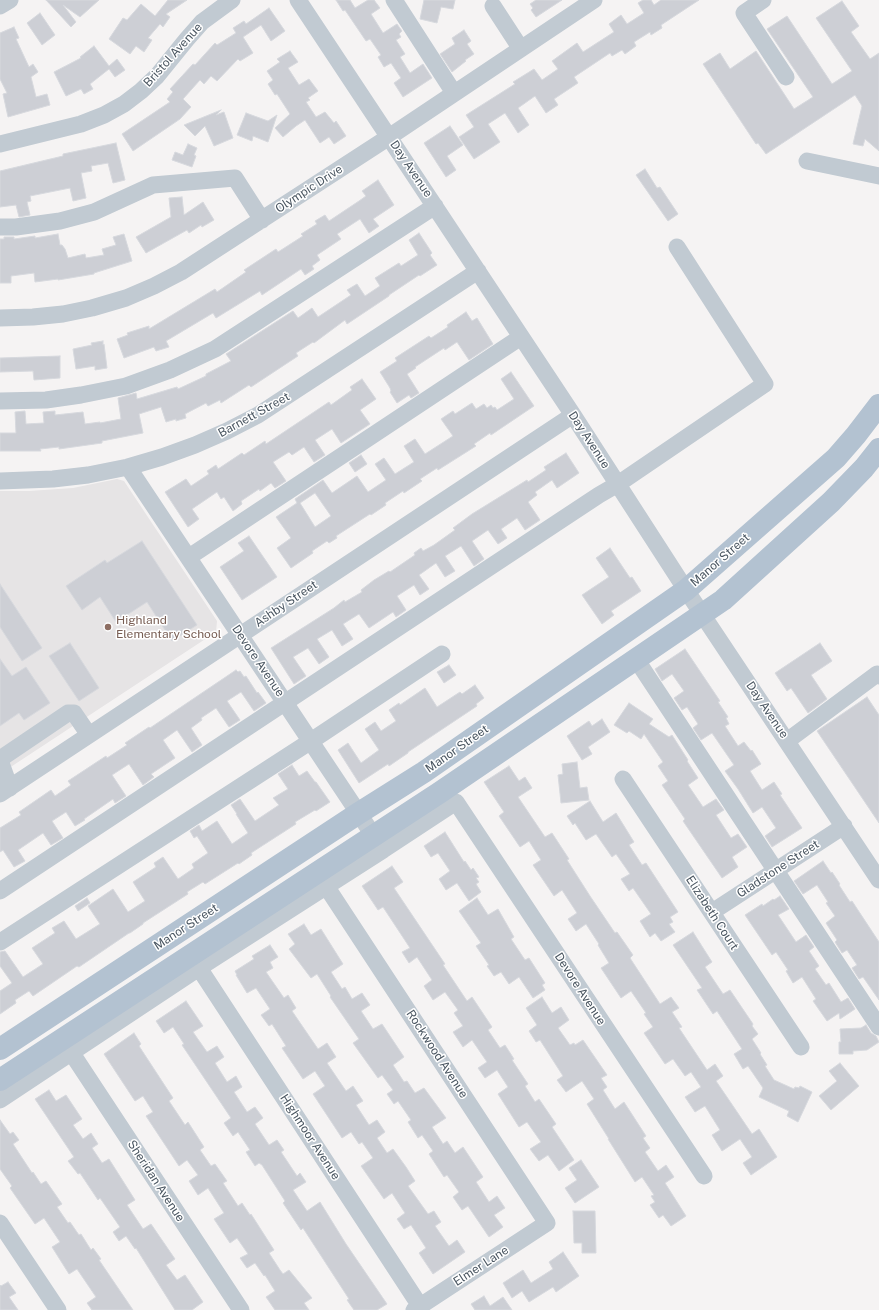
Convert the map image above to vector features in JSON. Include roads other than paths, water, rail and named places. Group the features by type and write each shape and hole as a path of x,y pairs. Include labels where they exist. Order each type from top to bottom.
{"main road":[{"name":"Manor Street","path":"0,1049 359,813 424,772 686,590 836,458 879,405"},
{"name":"Manor Street","path":"0,1080 378,843 636,659 722,600 831,502 878,452"}],"street":[{"path":"0,6 10,0"},
{"name":"Bristol Avenue","path":"0,144 81,124 104,115 124,104 157,76 202,22 232,0"},
{"name":"Day Avenue","path":"298,0 521,336 686,590 879,879"},
{"path":"394,0 454,93"},
{"name":"Olympic Drive","path":"0,318 63,314 92,308 126,298 181,272 389,137 594,0"},
{"path":"763,0 744,13 786,77"},
{"path":"493,6 521,49"},
{"path":"807,161 879,176"},
{"path":"0,227 16,228 60,221 94,212 153,184 235,178 262,220"},
{"path":"0,401 46,400 81,395 126,386 170,370 215,349 435,206"},
{"path":"0,892 599,495 618,484 765,384 678,246"},
{"name":"Barnett Street","path":"0,481 53,479 88,475 128,467 195,445 258,415 478,272"},
{"path":"188,557 521,336"},
{"name":"Ashby Street","path":"5,791 573,416"},
{"name":"Devore Avenue","path":"128,467 378,843 456,802 704,1176"},
{"path":"0,942 442,654"},
{"path":"636,659 879,1027"},
{"path":"788,741 878,674 879,676"},
{"path":"5,791 1,763 3,757 62,717 68,713 74,713 89,735"},
{"name":"Elizabeth Court","path":"623,779 801,1047"},
{"name":"Gladstone Street","path":"712,912 844,826"},
{"path":"0,1100 326,886 378,843"},
{"name":"Rockwood Avenue","path":"326,886 547,1223"},
{"name":"Highmoor Avenue","path":"199,968 417,1308"},
{"name":"Sheridan Avenue","path":"71,1052 241,1310"},
{"path":"0,1223 58,1310"},
{"name":"Elmer Lane","path":"417,1308 547,1223"}],"place":[{"name":"Highland Elementary School","path":"108,627"}]}
